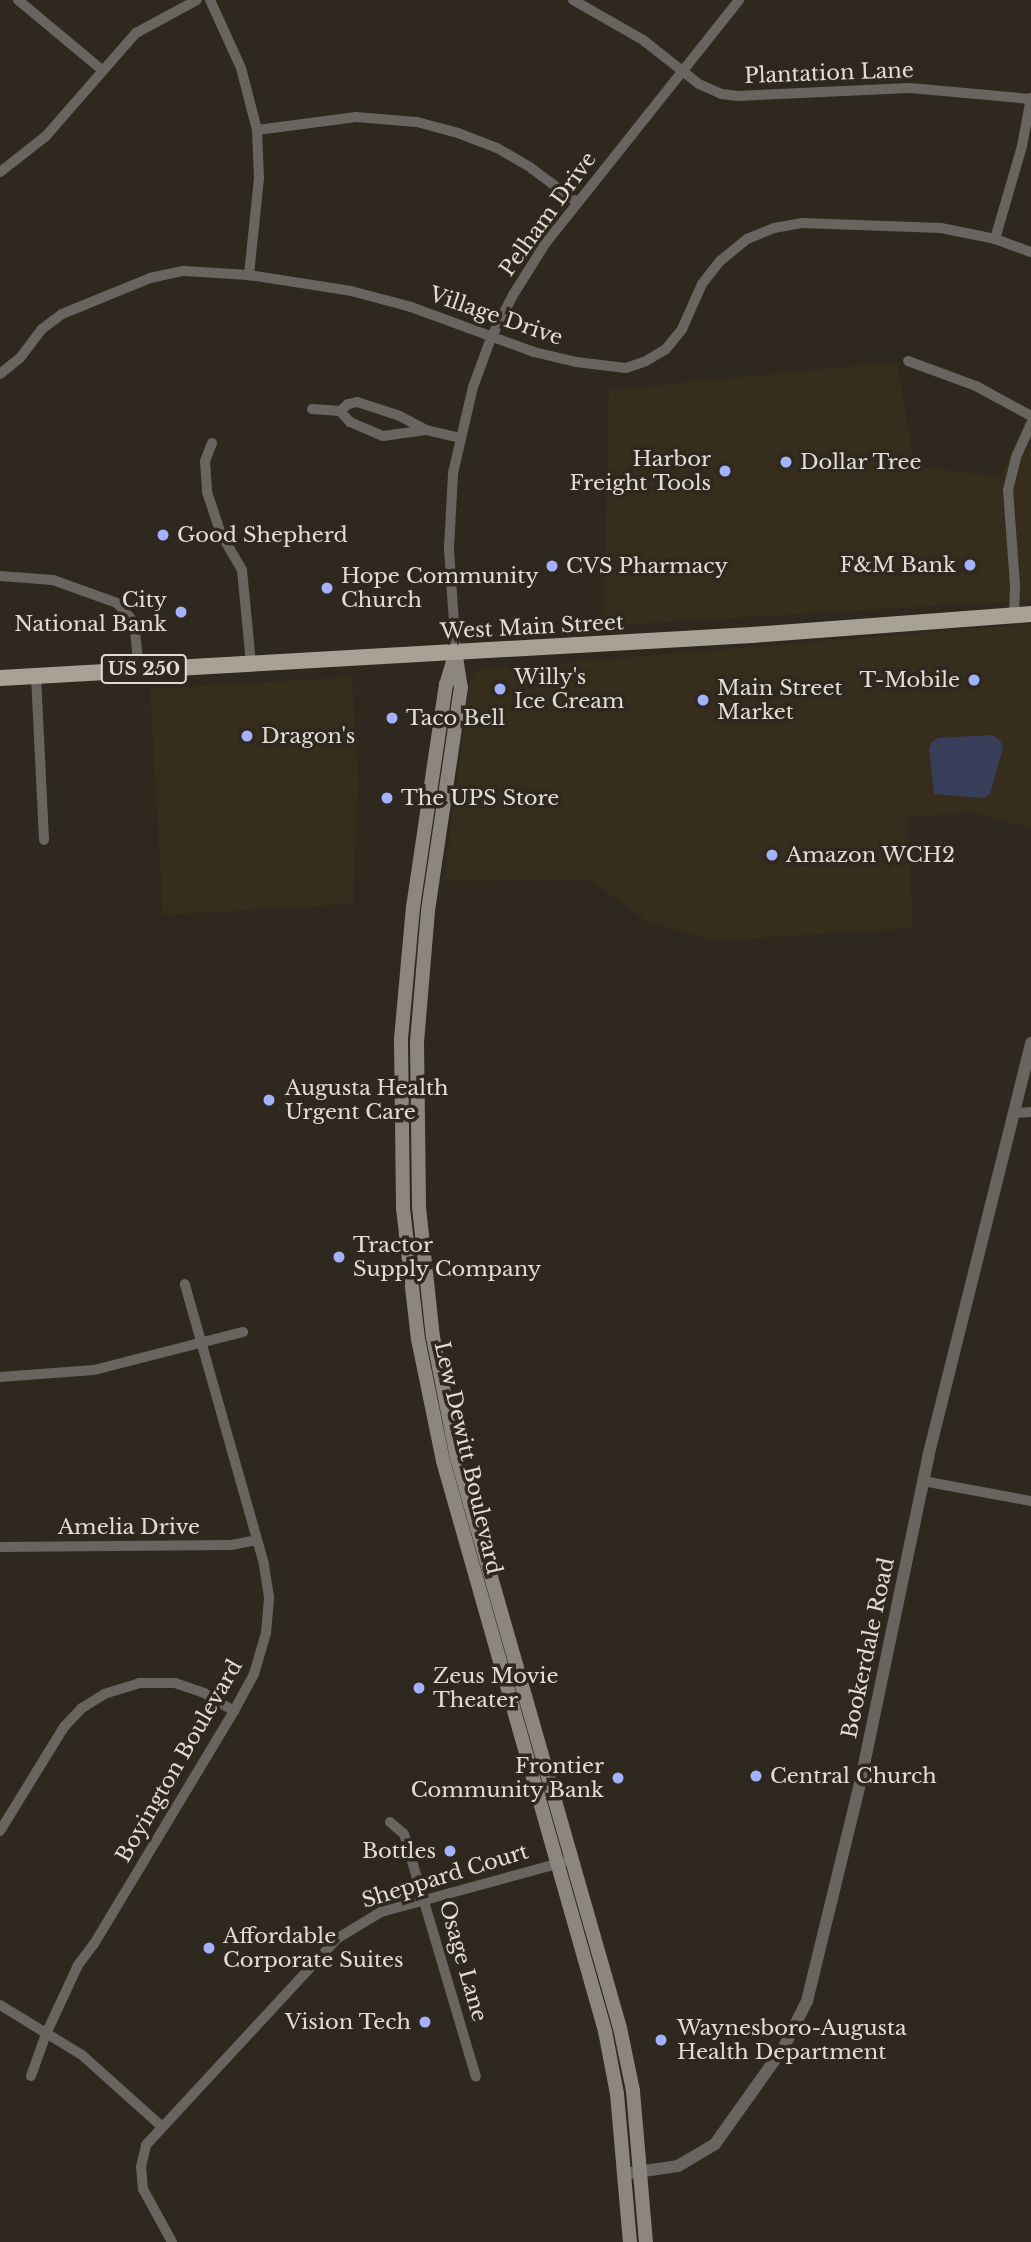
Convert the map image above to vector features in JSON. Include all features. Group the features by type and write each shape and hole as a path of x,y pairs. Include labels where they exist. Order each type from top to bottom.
{"main road":[{"name":"West Main Street","path":"36,676 811,631 1031,614"},
{"name":"Lew Dewitt Boulevard","path":"456,652 446,684 413,907 401,1040 403,1208 418,1339 557,1864 605,2031 617,2094 630,2242"},
{"name":"US 250","path":"0,678 36,676"},
{"name":"Lew Dewitt Boulevard","path":"450,1459 574,1859 620,2028 632,2091 646,2242"}],"street":[{"path":"18,0 102,70"},
{"path":"0,172 46,136 136,33 197,0"},
{"path":"210,0 242,68 257,130 259,178 249,275"},
{"name":"Plantation Lane","path":"573,0 643,40 710,90 733,96 910,88 1031,99"},
{"name":"Pelham Drive","path":"456,652 449,527 453,473 473,387 491,338 528,269 577,202 739,0"},
{"path":"995,239 1022,146 1031,99"},
{"path":"257,130 356,117 417,122 458,133 497,148 531,168 577,202"},
{"name":"Village Drive","path":"0,374 20,358 42,328 62,314 167,273 201,271 249,275 372,296 491,338 576,362 626,368 646,361 666,349 682,329 702,284 720,261 747,239 774,228 802,223 910,225 995,239 1031,252"},
{"path":"908,361 976,386 1031,416"},
{"path":"340,411 348,404 357,402 400,415 426,430 460,438"},
{"path":"312,409 340,411 350,422 383,436 426,430"},
{"path":"1014,615 1015,584 1008,490 1017,455 1031,424"},
{"path":"212,443 205,461 207,492 221,534 242,570 251,664"},
{"path":"0,576 53,579 117,603 134,622 139,670"},
{"path":"36,676 44,840"},
{"name":"Bookerdale Road","path":"626,2174 678,2166 715,2144 748,2102 802,2014 858,1791 923,1481 1031,1043"},
{"path":"1014,1113 1031,1112"},
{"name":"Boyington Boulevard","path":"32,2076 46,2034 78,1965 94,1944 234,1711 254,1674 266,1633 269,1597 257,1540 185,1284"},
{"path":"0,1377 94,1370 243,1332"},
{"path":"923,1481 1031,1501"},
{"name":"Amelia Drive","path":"0,1547 231,1545 257,1540"},
{"path":"0,1831 64,1727 82,1708 104,1694 139,1682 163,1682 204,1693 234,1711"},
{"name":"Osage Lane","path":"390,1822 404,1834 476,2077"},
{"name":"Sheppard Court","path":"172,2242 149,2204 141,2175 143,2152 161,2126 338,1938 371,1916 574,1859"},
{"path":"0,2005 82,2055 161,2126"}],"shaded area":[{"path":"897,362 915,467 1000,476 1025,422 1031,421 1031,600 603,626 609,390"},
{"path":"1031,624 1031,828 972,813 907,817 913,928 714,941 646,921 591,880 444,881 469,685 476,670"},
{"path":"352,677 358,780 353,904 163,915 150,689"},
{"path":"992,735 1000,740 1003,748 990,794 983,798 934,794 929,748 932,742 938,738"}],"place":[{"name":"Dollar Tree","path":"786,462"},
{"name":"Harbor Freight Tools","path":"725,471"},
{"name":"Good Shepherd","path":"163,535"},
{"name":"F&M Bank","path":"970,565"},
{"name":"CVS Pharmacy","path":"552,566"},
{"name":"Hope Community Church","path":"327,588"},
{"name":"City National Bank","path":"181,612"},
{"name":"T-Mobile","path":"974,680"},
{"name":"Willy's Ice Cream","path":"500,689"},
{"name":"Main Street Market","path":"703,700"},
{"name":"Taco Bell","path":"392,718"},
{"name":"Dragon's","path":"247,736"},
{"name":"The UPS Store","path":"387,798"},
{"name":"Amazon WCH2","path":"772,855"},
{"name":"Augusta Health Urgent Care","path":"269,1100"},
{"name":"Tractor Supply Company","path":"339,1257"},
{"name":"Zeus Movie Theater","path":"419,1688"},
{"name":"Central Church","path":"756,1776"},
{"name":"Frontier Community Bank","path":"618,1778"},
{"name":"Bottles","path":"450,1851"},
{"name":"Affordable Corporate Suites","path":"209,1948"},
{"name":"Vision Tech","path":"425,2022"},
{"name":"Waynesboro-Augusta Health Department","path":"661,2040"}]}
